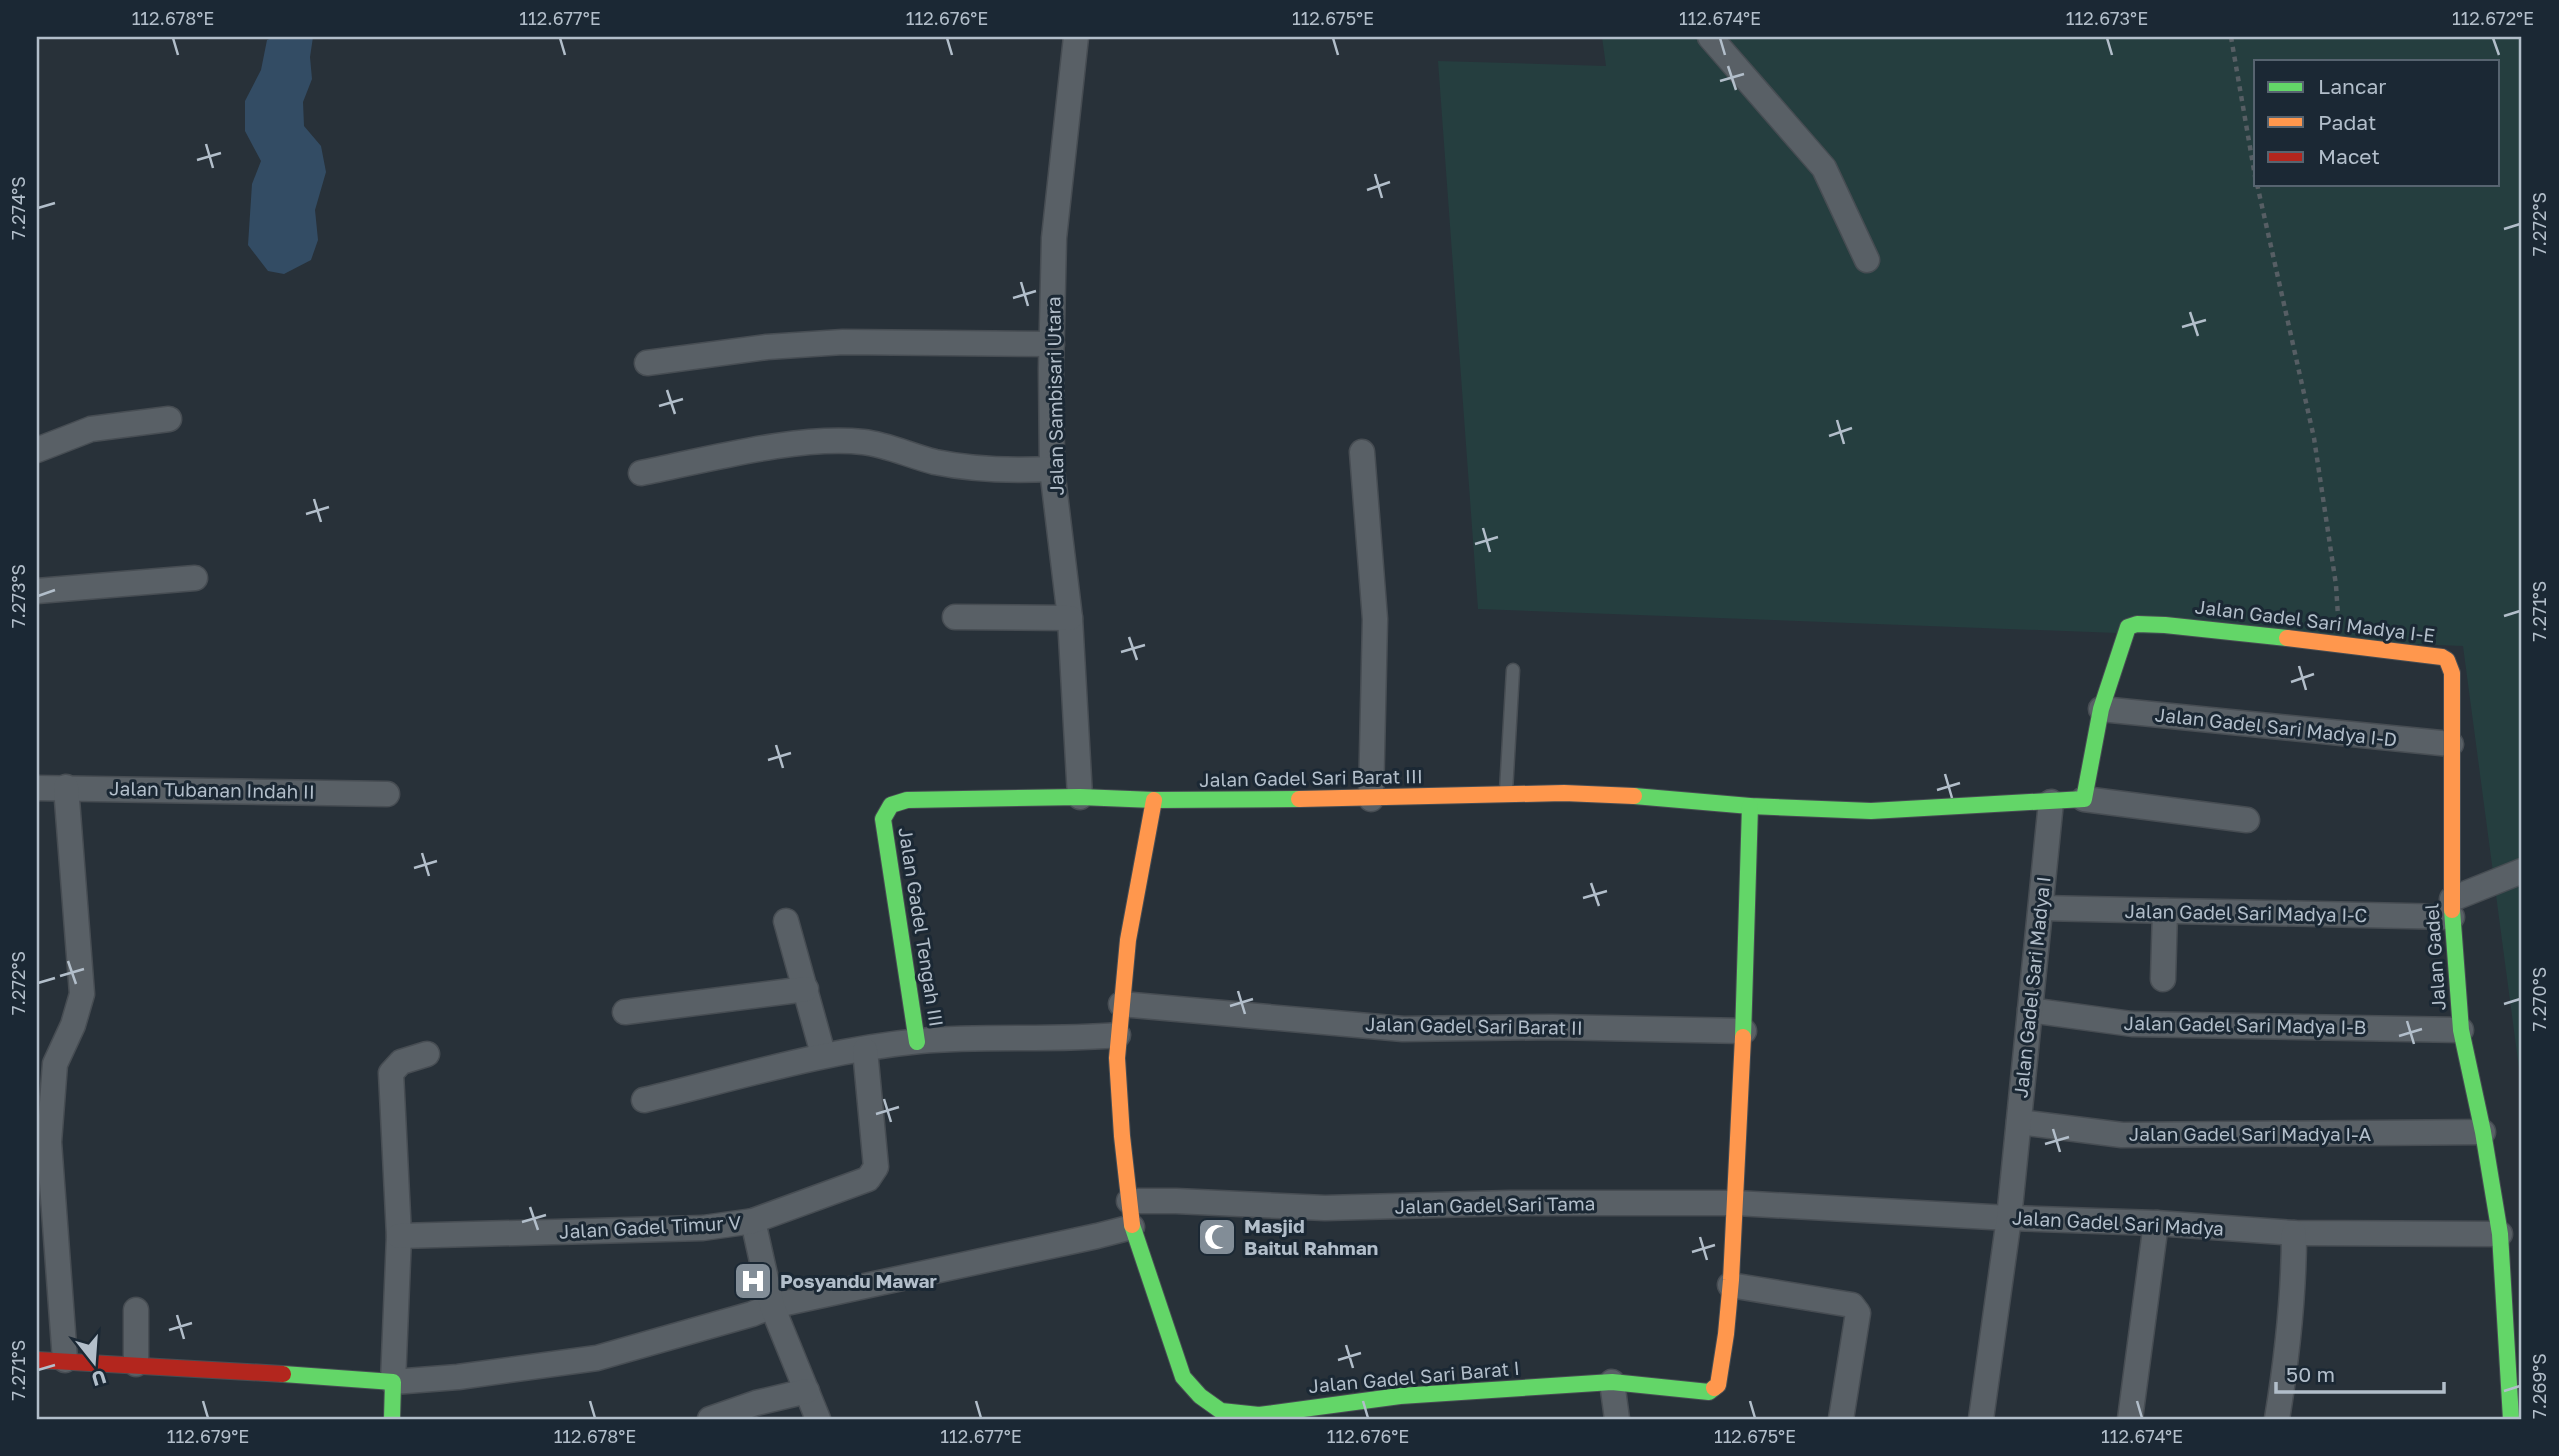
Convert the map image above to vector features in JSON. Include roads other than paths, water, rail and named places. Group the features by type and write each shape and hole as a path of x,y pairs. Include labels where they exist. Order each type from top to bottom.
{"street":[{"name":"Jalan Sambisari Utara","path":"1076,37 1054,238 1052,468 1070,618 1080,797"},
{"path":"1710,37 1824,168 1867,260"},
{"path":"647,363 767,347 843,342 1052,344"},
{"path":"37,450 91,429 169,419"},
{"path":"641,473 756,450 840,441 888,446 933,461 987,470 1052,468"},
{"path":"1362,452 1374,619 1371,799"},
{"path":"37,590 195,578"},
{"path":"955,617 1070,618"},
{"name":"Jalan Gadel Sari Madya I-E","path":"2101,709 2122,640 2128,627 2137,624 2340,643 2442,657 2452,673"},
{"name":"Jalan Gadel","path":"2452,673 2452,908 2461,1030 2483,1132 2500,1234 2511,1419"},
{"path":"2084,799 2101,709"},
{"name":"Jalan Gadel Sari Madya I-D","path":"2101,709 2451,744"},
{"path":"65,1360 50,1142 55,1064 73,1025 82,993 66,787"},
{"name":"Jalan Tubanan Indah II","path":"37,788 387,794"},
{"name":"Jalan Gadel Sari Barat III","path":"883,820 886,809 893,803 907,800 1080,797 1154,800 1371,799 1577,794 1871,811 2051,802"},
{"path":"2051,802 2084,799 2247,820"},
{"path":"1154,800 1128,940 1118,1035 1120,1110 1129,1201 1132,1227 1183,1377 1221,1415"},
{"name":"Jalan Gadel Sari Madya I","path":"1981,1419 2009,1218 2051,802"},
{"path":"1750,806 1744,1031 1730,1285 1852,1305 1856,1308 1858,1313 1841,1419"},
{"name":"Jalan Gadel Tengah III","path":"883,820 917,1042"},
{"path":"2452,908 2522,871"},
{"name":"Jalan Gadel Sari Madya I-C","path":"2040,908 2165,911 2452,908"},
{"path":"2162,979 2165,911"},
{"path":"786,921 823,1054"},
{"path":"625,1012 806,989"},
{"name":"Jalan Gadel Sari Barat II","path":"1121,1004 1403,1029 1552,1027 1744,1031"},
{"name":"Jalan Gadel Sari Madya I-B","path":"2030,1010 2132,1024 2461,1030"},
{"path":"644,1100 823,1054 971,1038 1118,1035"},
{"name":"Jalan Gadel Timur V","path":"399,1236 703,1228 753,1222 849,1188 868,1179 876,1167 865,1050"},
{"path":"392,1419 399,1236 391,1073 401,1062 427,1054"},
{"name":"Jalan Gadel Sari Madya I-A","path":"2019,1122 2122,1135 2483,1132"},
{"name":"Jalan Gadel Sari Tama","path":"1129,1201 1176,1200 1325,1208 1510,1203 1736,1203"},
{"name":"Jalan Gadel Sari Madya","path":"1736,1203 2155,1223 2294,1233 2500,1234"},
{"path":"753,1222 772,1306 818,1419"},
{"path":"2130,1419 2155,1223"},
{"path":"37,1360 136,1364 393,1382 458,1377 597,1358 772,1306 1132,1227"},
{"path":"2277,1419 2287,1347 2294,1233"},
{"name":"Jalan Gadel Sari Barat I","path":"1221,1415 1259,1415 1400,1396 1612,1382 1709,1392 1718,1385 1720,1378 1730,1285"},
{"path":"136,1310 136,1364"},
{"path":"1612,1382 1617,1419"},
{"path":"710,1419 756,1403 807,1391"}],"lane":[{"path":"1506,795 1513,670"},
{"path":"2501,1271 2518,1271"}],"water":[{"path":"274,37 313,37 310,57 312,79 303,102 304,126 321,146 326,172 315,210 318,240 311,260 284,274 268,271 248,245 252,184 261,161 245,131 245,101 261,70 267,40"}],"place":[{"name":"Masjid Baitul Rahman","path":"1217,1237"},
{"name":"Posyandu Mawar","path":"753,1281"}]}
